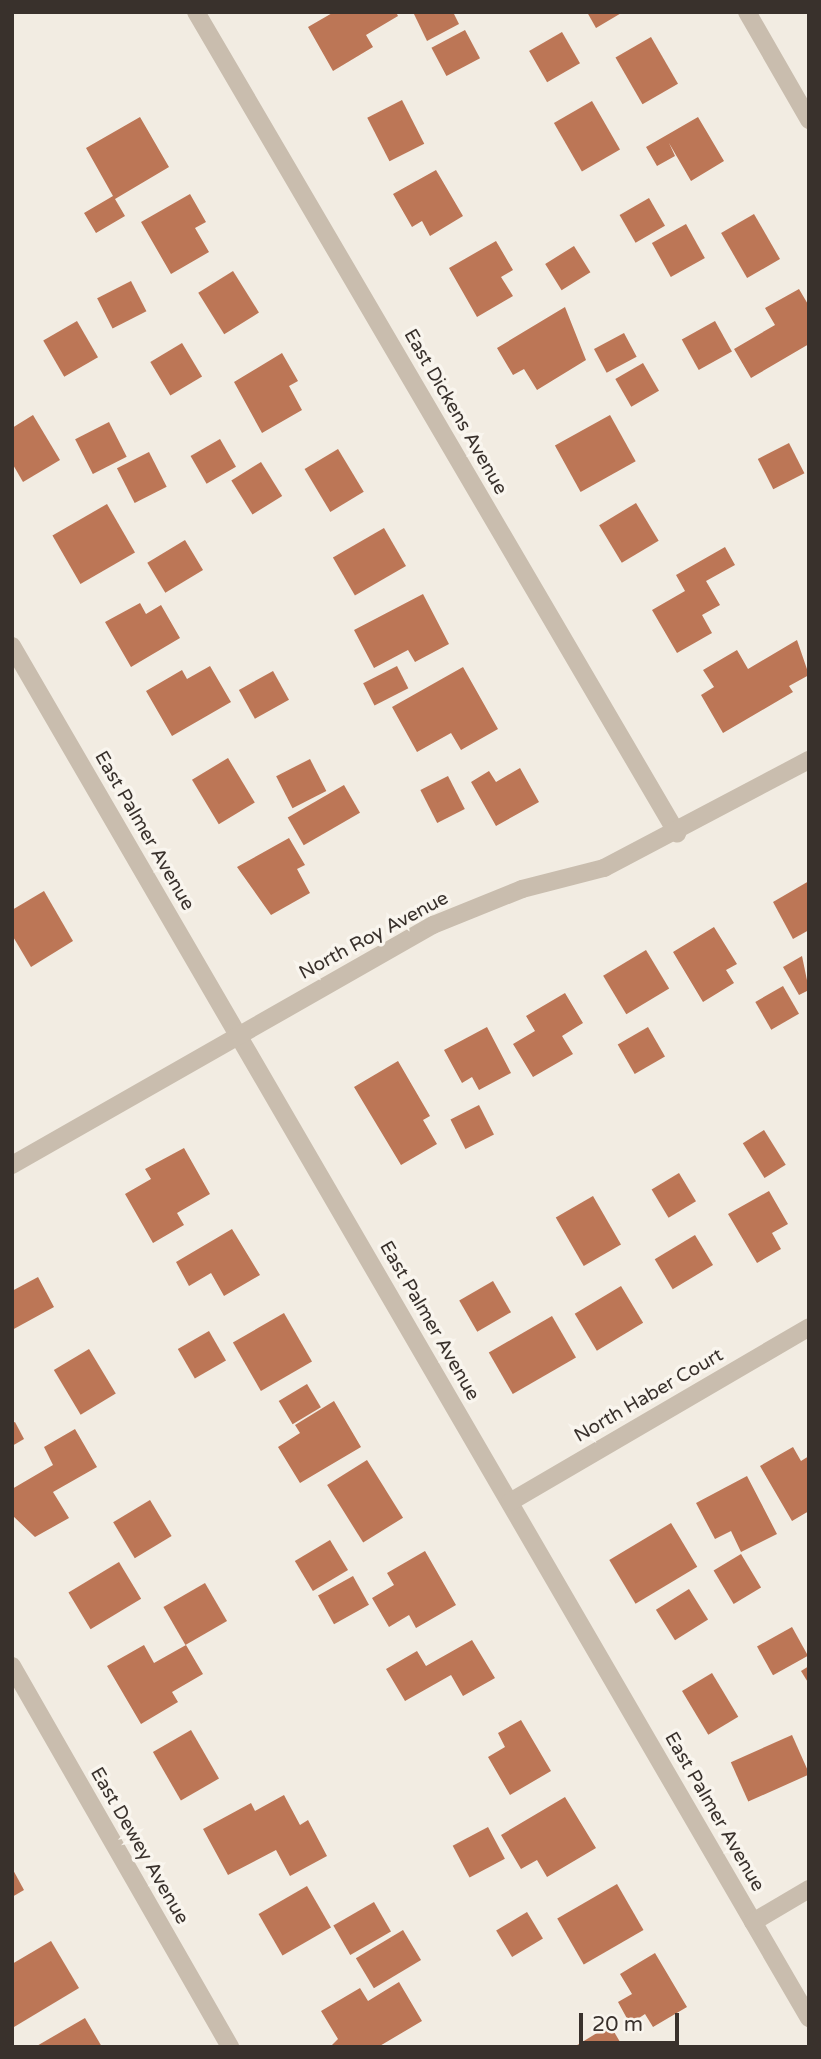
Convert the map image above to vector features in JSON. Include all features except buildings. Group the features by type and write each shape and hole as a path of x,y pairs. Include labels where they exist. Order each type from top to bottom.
{"street":[{"name":"East Dickens Avenue","path":"196,12 677,833"},
{"path":"747,12 809,120"},
{"name":"East Palmer Avenue","path":"12,646 809,2018"},
{"name":"North Roy Avenue","path":"12,1165 237,1033 433,925 522,889 604,868 677,833 809,760"},
{"name":"North Haber Court","path":"510,1502 809,1326"},
{"name":"East Dewey Avenue","path":"12,1666 230,2047"},
{"path":"753,1922 809,1889"}]}
